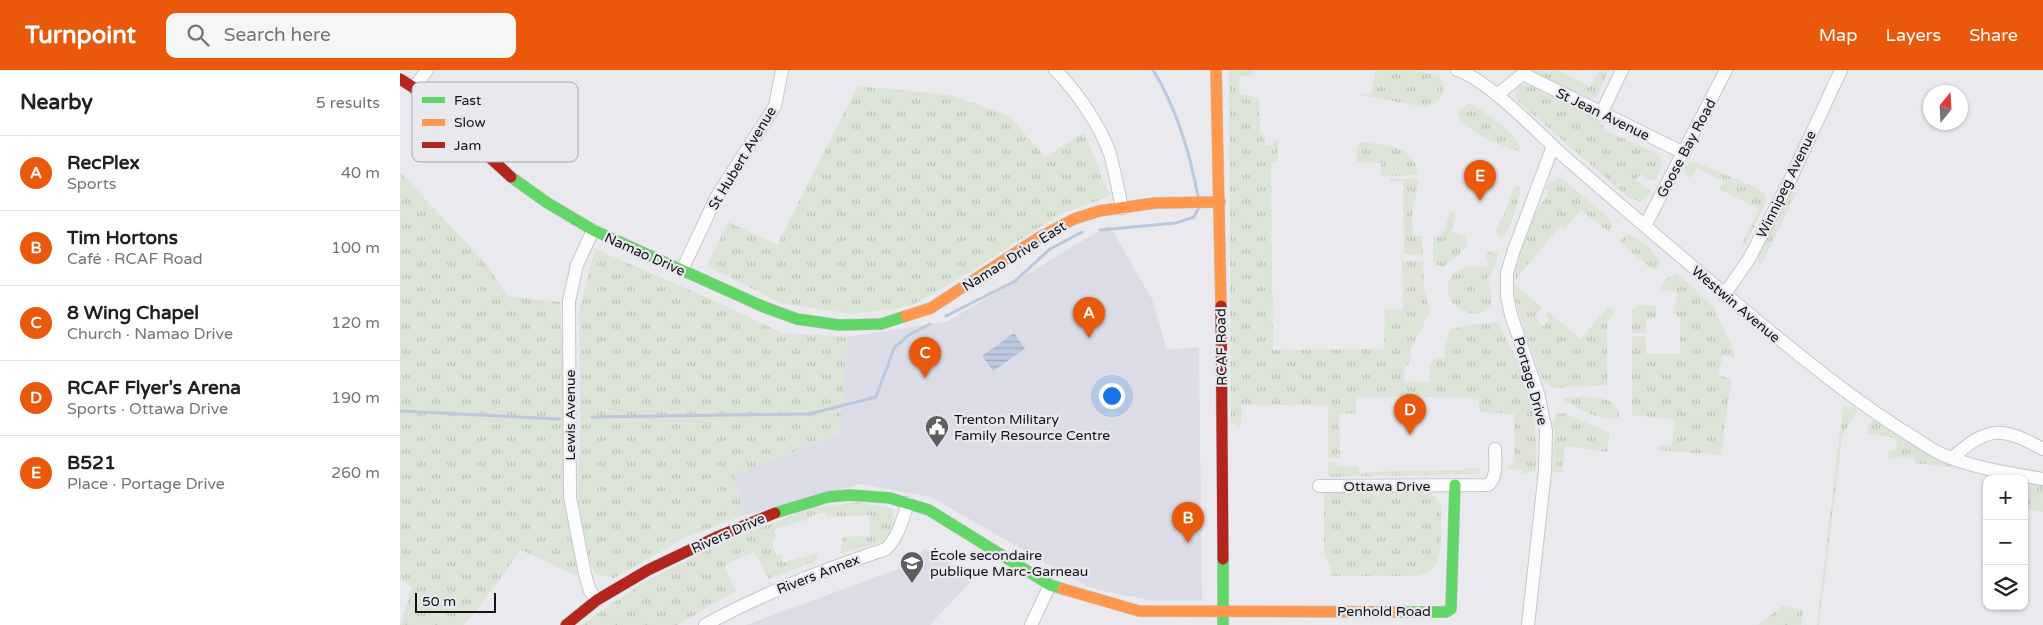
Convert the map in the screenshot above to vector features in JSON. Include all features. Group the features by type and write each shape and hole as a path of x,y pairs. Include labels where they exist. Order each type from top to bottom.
{"street":[{"path":"418,82 427,70"},
{"name":"St Hubert Avenue","path":"682,270 717,196 775,106 782,70"},
{"path":"1055,70 1087,108 1109,153 1122,208"},
{"name":"RCAF Road","path":"1216,70 1220,202 1223,625"},
{"name":"Westwin Avenue","path":"1460,70 1497,95 1724,295 1820,373 1879,416 1940,453 1952,458 1978,467 2043,479"},
{"path":"1601,114 1622,70"},
{"name":"Goose Bay Road","path":"1645,226 1726,70"},
{"name":"Winnipeg Avenue","path":"1724,295 1749,259 1789,182 1841,70"},
{"path":"1497,95 1524,72"},
{"name":"St Jean Avenue","path":"1524,72 1601,114 1684,153"},
{"name":"Namao Drive","path":"400,79 412,87"},
{"name":"Portage Drive","path":"1528,625 1545,471 1546,431 1538,393 1511,315 1507,296 1507,273 1553,146"},
{"name":"Namao Drive","path":"494,162 507,174 546,202 593,230 764,308 797,319 839,325 881,324 931,308"},
{"name":"Namao Drive East","path":"931,308 1046,234 1074,219 1099,211 1155,203 1220,202"},
{"name":"Lewis Avenue","path":"593,230 577,265 569,301 570,497 590,591 597,600"},
{"path":"1952,458 1980,437 1992,432 2014,436 2043,449"},
{"name":"Ottawa Drive","path":"1319,486 1488,485 1495,476 1495,449"},
{"name":"Penhold Road","path":"1223,610 1446,612 1451,609 1455,486"},
{"name":"Rivers Drive","path":"566,625 597,600 657,566 719,536 779,510 828,497 850,495 890,498 929,510 1050,585 1139,611 1223,610"},
{"name":"Rivers Annex","path":"705,625 735,609 811,575 886,549 894,541 908,503"},
{"path":"1031,625 1050,585"}],"shaded area":[{"path":"1109,225 1152,299 1167,350 1199,347 1202,601 1153,601 1090,588 931,497 861,484 744,515 732,475 839,434 848,337 948,321"},
{"name":"École secondaire publique Marc-Garneau","path":"924,549 975,577 930,625 746,625 912,564"}],"green space":[{"path":"1229,70 1254,70 1253,75 1240,76 1239,94 1259,99 1260,134 1264,135 1265,145 1273,145 1273,140 1278,140 1278,161 1271,163 1273,350 1384,349 1385,309 1403,309 1402,261 1423,261 1424,289 1430,312 1411,348 1409,364 1405,366 1403,380 1430,383 1430,364 1434,359 1445,357 1446,342 1450,330 1474,325 1499,323 1526,381 1532,406 1535,432 1536,471 1523,474 1521,470 1507,468 1514,462 1514,414 1480,412 1478,400 1467,397 1356,397 1356,413 1339,414 1340,458 1328,458 1328,405 1242,405 1241,427 1231,422"},
{"path":"1376,70 1413,70 1432,74 1433,76 1438,75 1444,85 1444,90 1435,103 1425,107 1360,95 1361,93 1371,94"},
{"path":"1532,70 1551,72 1557,70 1590,87 1599,70 1609,70 1596,97 1589,98 1536,74"},
{"path":"858,86 951,95 1009,116 1045,157 1084,133 1110,196 1060,214 968,273 911,306 853,314 781,303 707,266 728,222 777,245"},
{"path":"1518,86 1530,86 1564,100 1603,125 1604,130 1659,154 1661,167 1655,180 1648,180 1641,174 1636,180 1650,191 1647,198 1640,201 1629,198 1521,104 1515,93"},
{"path":"1470,103 1492,117 1508,131 1519,144 1520,150 1501,145 1470,129 1457,116 1458,111"},
{"path":"1361,142 1389,146 1406,153 1416,165 1418,175 1382,176 1381,163 1357,162 1356,148"},
{"path":"1695,162 1757,188 1767,196 1746,244 1740,248 1759,209 1719,189 1724,182 1697,168 1689,178 1685,172 1685,164"},
{"path":"400,172 486,264 507,296 560,302 577,576 521,550 477,610 463,625 400,625 412,587 400,580"},
{"path":"1561,178 1605,214 1612,224 1609,232 1581,210 1565,229 1561,225 1516,279 1515,267 1524,234 1548,194 1546,188 1549,182"},
{"path":"1390,179 1419,179 1412,214 1413,236 1422,236 1423,255 1404,254 1403,181 1390,182"},
{"path":"1515,185 1520,187 1521,190 1510,227 1504,236 1499,237 1496,231 1501,218 1503,218"},
{"path":"1791,192 1797,192 1761,265 1759,263 1759,252"},
{"path":"1451,211 1456,215 1451,232 1466,237 1465,240 1467,241 1464,250 1461,249 1459,256 1443,267 1434,264 1433,261 1433,237 1442,236"},
{"path":"1628,234 1642,242 1656,256 1660,264 1656,270 1652,269 1620,242"},
{"path":"595,249 706,297 782,333 848,337 839,434 733,475 744,515 684,538 614,578 596,574 589,562 578,500 580,419 579,311"},
{"path":"1491,251 1497,252 1496,263 1488,279 1492,302 1482,313 1471,313 1462,310 1452,301 1448,288 1449,281 1459,270 1472,267 1486,267 1489,260 1486,258 1487,253"},
{"path":"1677,273 1713,306 1734,352 1734,358 1723,355 1718,374 1731,380 1721,455 1656,450 1660,445 1672,446 1675,420 1632,415 1632,336 1646,336 1646,354 1680,354 1680,319 1673,311 1678,294 1667,290 1660,292 1660,288 1666,279"},
{"path":"1513,284 1542,307 1535,317 1543,327 1549,319 1545,316 1548,312 1581,339 1608,306 1615,312 1607,322 1607,385 1553,388 1542,379 1518,312"},
{"path":"1638,305 1656,306 1656,318 1646,320 1646,333 1632,333 1632,310"},
{"path":"1588,397 1606,400 1613,403 1618,409 1619,418 1606,419 1599,417 1566,402 1562,398"},
{"path":"1843,407 1856,408 1857,411 1842,437 1819,625 1817,625"},
{"path":"1564,413 1610,433 1607,452 1565,446 1562,473 1552,472 1555,433 1552,424 1557,414"},
{"path":"1873,420 1933,457 1967,469 1915,463 1914,459 1896,456 1893,459 1888,459 1889,452 1896,450 1897,438 1868,434 1867,428"},
{"path":"1337,462 1337,466 1358,467 1359,472 1481,468 1478,474 1331,477 1328,474 1328,463"},
{"path":"2028,484 2043,486 2043,512 2028,510"},
{"path":"1332,491 1427,491 1430,493 1439,501 1441,510 1439,557 1432,569 1417,576 1331,576 1330,565 1324,554 1324,495"},
{"path":"857,502 890,508 893,511 892,528 882,542 841,553 842,537 870,536 870,515 830,517 826,516 825,512 813,515 811,518 774,530 776,538 772,541 776,555 781,554 783,563 817,553 818,560 769,579 754,552 724,565 736,591 677,625 582,625 650,579 724,542 812,508"},
{"path":"1782,606 1803,610 1801,625 1759,625"}],"water":[{"path":"1014,333 1025,349 993,371 982,356"}],"waterway":[{"path":"1153,70 1169,99 1181,131 1198,196"},
{"path":"1100,230 1176,223 1194,217 1198,209"},
{"path":"946,316 1015,281 1050,249 1082,232"},
{"path":"592,417 809,414 876,397 894,348 909,335 930,324"},
{"path":"400,411 560,419"}],"traffic: fast":[{"path":"511,177 546,202 593,230 764,307 797,319 839,325 881,324 906,316"},
{"path":"1397,612 1446,612 1451,609 1455,485"},
{"path":"775,513 828,497 850,495 890,498 929,510 1050,585 1063,589"},
{"path":"1223,559 1223,625"}],"traffic: slow":[{"path":"1216,70 1221,306"},
{"path":"906,316 931,308 1038,238 1074,219 1099,211 1155,203 1220,202"},
{"path":"1063,589 1139,611 1397,612"}],"traffic: jam":[{"path":"400,79 412,87"},
{"path":"495,162 511,177"},
{"path":"1221,306 1223,559"},
{"path":"566,625 597,600 648,570 719,536 775,513"}],"place":[{"name":"B521","path":"1480,201"},
{"name":"RecPlex","path":"1089,338"},
{"name":"8 Wing Chapel","path":"925,378"},
{"name":"RCAF Flyer's Arena","path":"1410,435"},
{"name":"Trenton Military Family Resource Centre","path":"937,448"},
{"name":"Tim Hortons","path":"1188,543"},
{"name":"École secondaire publique Marc-Garneau","path":"912,584"}]}
